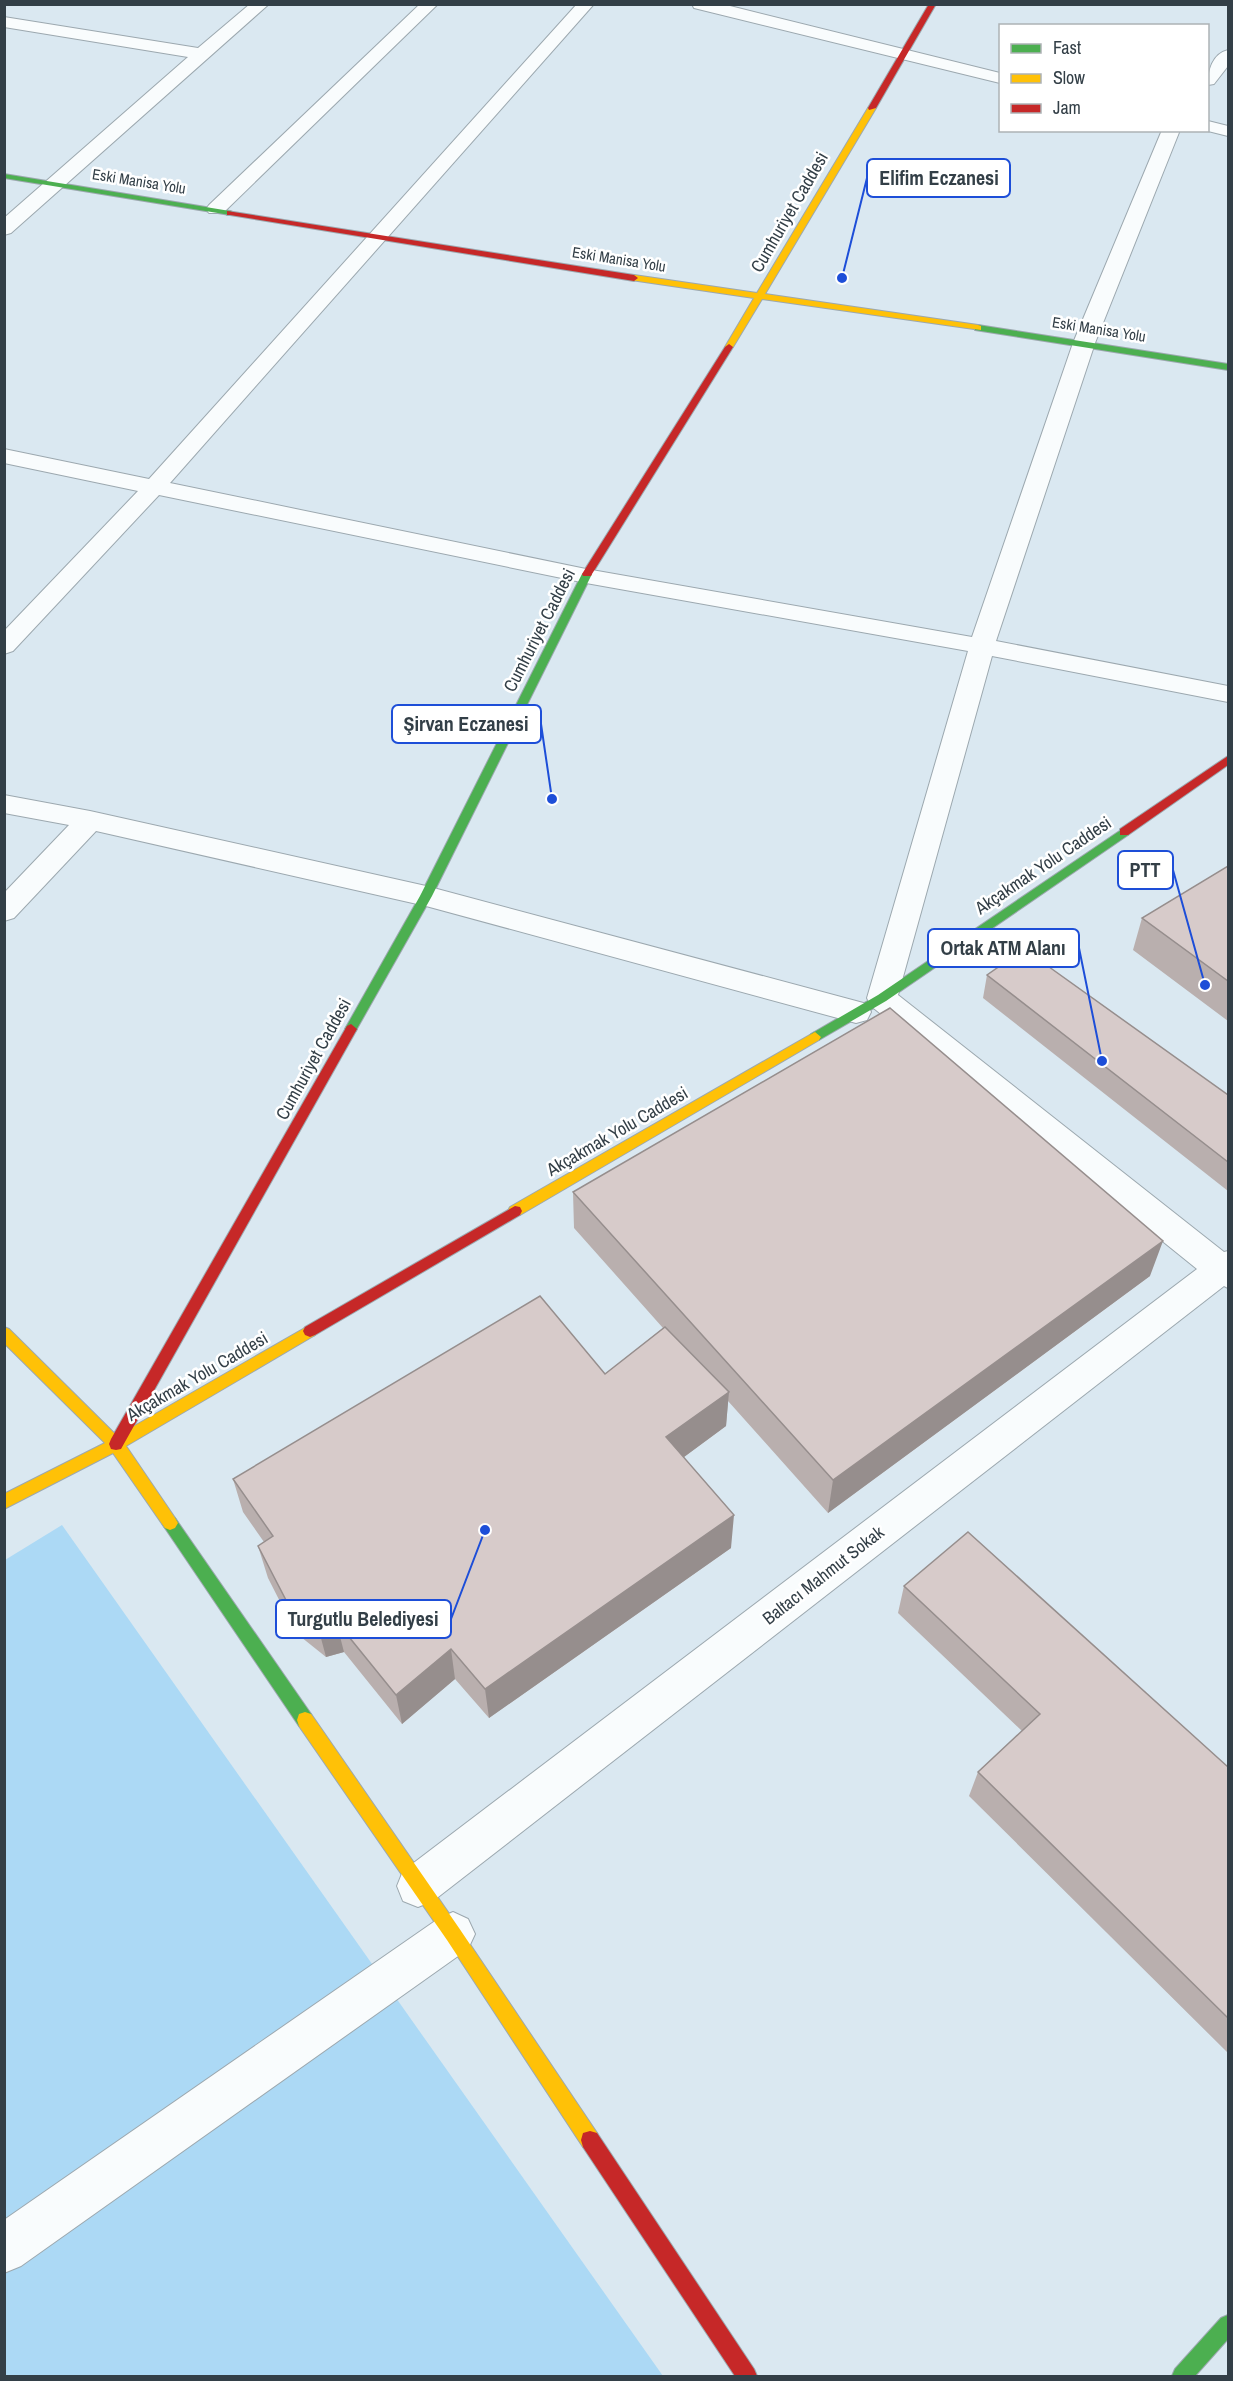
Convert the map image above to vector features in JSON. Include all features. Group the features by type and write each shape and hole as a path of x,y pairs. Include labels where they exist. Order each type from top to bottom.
{"main road":[{"name":"Cumhuriyet Caddesi","path":"116,1444 426,896 586,576 760,298 933,4"},
{"name":"Eski Manisa Yolu","path":"4,176 760,298 1084,343 1228,367"},
{"name":"Akçakmak Yolu Caddesi","path":"4,1502 116,1444 869,1005 1228,760"},
{"path":"4,1333 116,1444 453,1934 747,2376"},
{"path":"1182,2376 1228,2325"}],"street":[{"path":"4,229 261,4"},
{"path":"216,209 430,4"},
{"path":"4,646 155,486 586,4"},
{"path":"700,4 999,78"},
{"path":"4,22 202,54"},
{"path":"1209,79 1228,55"},
{"path":"1209,126 1228,131"},
{"path":"869,1005 982,646 1084,343 1170,132"},
{"path":"4,456 586,576 982,646 1228,694"},
{"path":"4,804 90,820 426,896 869,1005 1226,1269"},
{"path":"4,911 90,820"},
{"name":"Baltacı Mahmut Sokak","path":"418,1886 1226,1269"},
{"path":"4,2249 453,1934"}],"shaded area":[{"path":"62,1525 663,2376 5,2376 5,1560"}],"building":[{"path":"1228,866 1228,981 1142,918"},
{"path":"1024,949 1228,1095 1228,1162 987,975"},
{"path":"890,1008 1163,1241 833,1480 573,1192"},
{"path":"540,1296 605,1374 665,1327 729,1392 666,1437 734,1515 485,1689 451,1649 396,1695 336,1621 318,1627 287,1602 258,1546 273,1536 233,1479"},
{"path":"968,1532 1228,1767 1228,2018 978,1772 1040,1714 904,1586"}],"traffic: fast":[{"path":"4,176 230,213"},
{"path":"978,328 1228,367"},
{"path":"351,1029 426,896 587,574"},
{"path":"815,1037 882,998 1124,832"},
{"path":"170,1523 305,1720"},
{"path":"1182,2376 1228,2325"}],"traffic: slow":[{"path":"729,347 872,108"},
{"path":"634,278 978,328"},
{"path":"515,1211 815,1037"},
{"path":"4,1502 116,1444 310,1331"},
{"path":"4,1333 116,1444 170,1523"},
{"path":"305,1720 453,1934 590,2140"}],"traffic: jam":[{"path":"872,108 933,4"},
{"path":"230,213 634,278"},
{"path":"587,574 729,347"},
{"path":"1124,832 1228,760"},
{"path":"116,1444 351,1029"},
{"path":"310,1331 515,1211"},
{"path":"590,2140 747,2376"}],"place":[{"name":"Elifim Eczanesi","path":"842,278"},
{"name":"Şirvan Eczanesi","path":"552,799"},
{"name":"PTT","path":"1205,985"},
{"name":"Ortak ATM Alanı","path":"1102,1061"},
{"name":"Turgutlu Belediyesi","path":"485,1530"}]}
